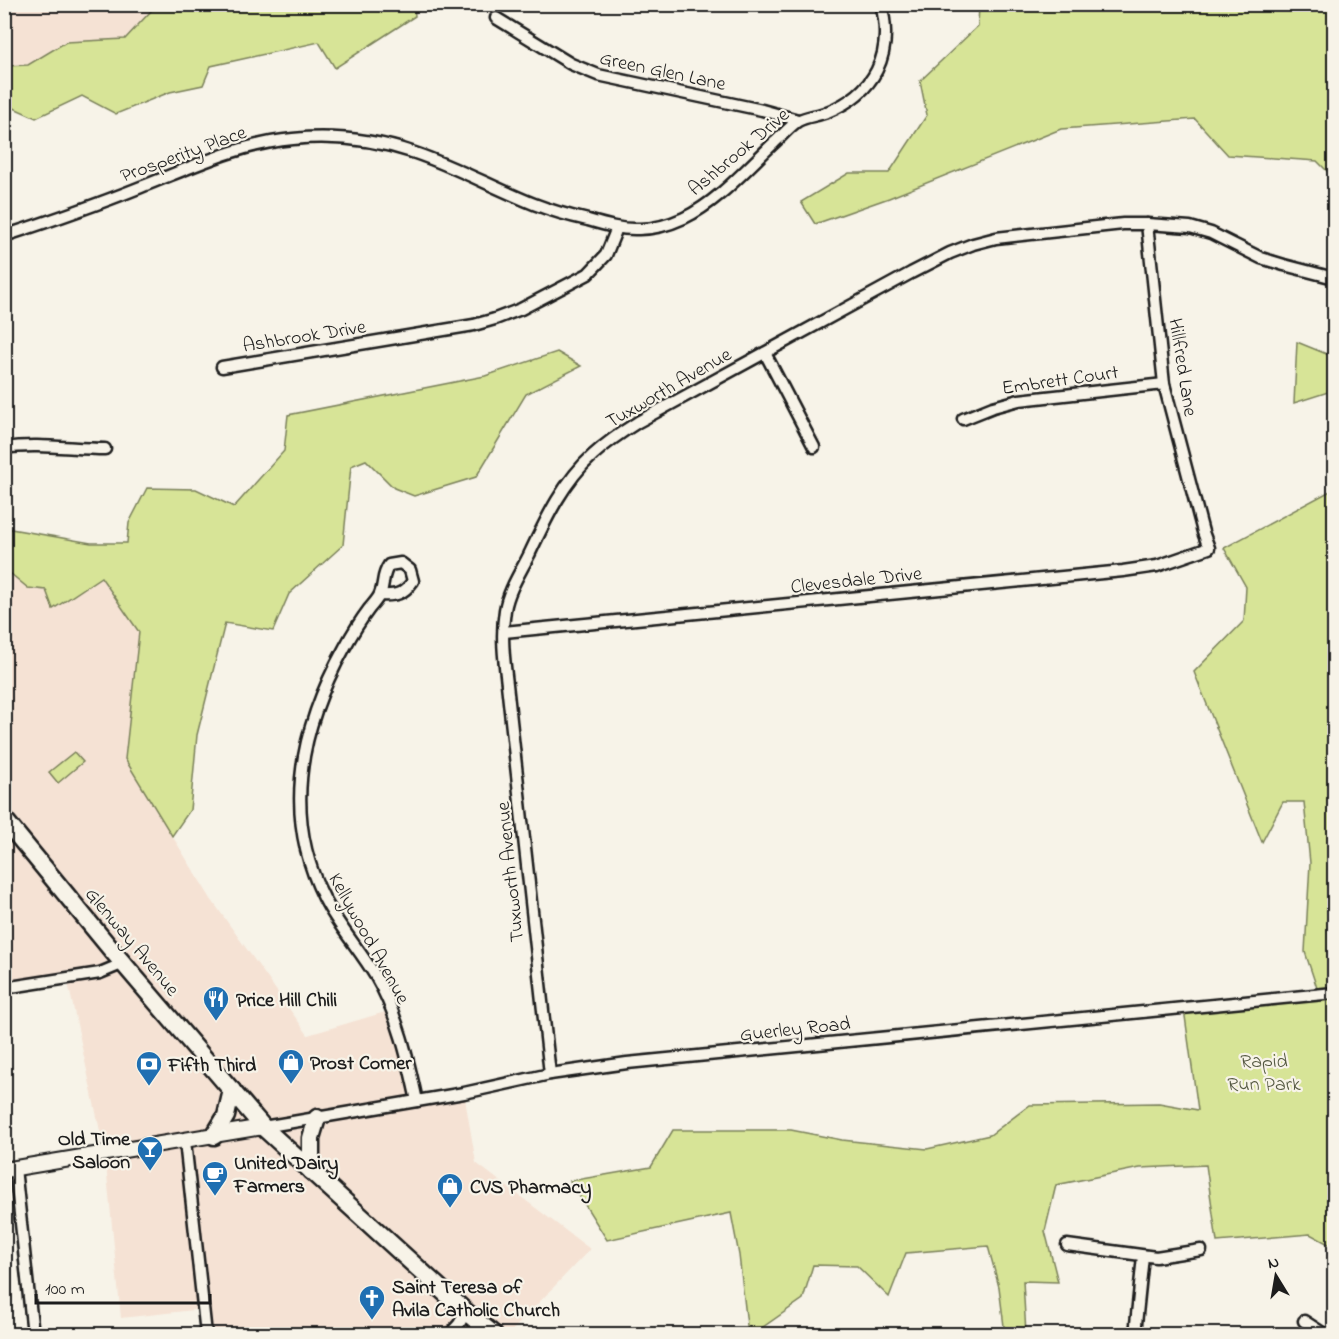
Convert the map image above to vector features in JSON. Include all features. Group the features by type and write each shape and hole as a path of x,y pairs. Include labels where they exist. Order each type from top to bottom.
{"main road":[{"name":"Glenway Avenue","path":"4,819 263,1127 493,1335"},
{"path":"214,1136 226,1116 232,1090"},
{"path":"311,1171 311,1138 317,1118"}],"street":[{"name":"Ashbrook Drive","path":"222,367 474,325 521,309 588,274 606,255 617,228 640,230 686,217 720,193 798,120 825,114 843,105 867,87 875,75 885,47 881,4"},
{"name":"Green Glen Lane","path":"496,18 571,64 598,75 762,110 798,120"},
{"name":"Prosperity Place","path":"4,236 86,209 234,151 293,139 321,138 382,143 414,152 444,163 533,204 617,228"},
{"name":"Tuxworth Avenue","path":"550,1074 507,684 505,609 511,592 554,505 577,471 610,440 638,422 950,253 973,244 1020,235 1123,224 1190,227 1211,233 1261,258 1335,278"},
{"name":"Hillfred Lane","path":"1147,224 1164,384 1209,548"},
{"path":"765,353 814,447"},
{"name":"Embrett Court","path":"963,419 993,406 1019,400 1164,384"},
{"path":"4,448 27,445 105,449"},
{"name":"Clevesdale Drive","path":"504,632 1123,571 1157,566 1209,548"},
{"name":"Kellywood Avenue","path":"380,595 350,638 319,698 309,727 302,763 300,806 306,848 314,874 333,915 376,979 392,1010 405,1047 417,1101"},
{"path":"4,988 100,973 124,963"},
{"name":"Guerley Road","path":"263,1127 464,1093 550,1074 627,1063 1335,993"},
{"path":"33,1335 10,1169 263,1127"},
{"path":"185,1141 206,1335"},
{"path":"1067,1245 1156,1257 1202,1250"},
{"path":"1135,1335 1143,1256"},
{"path":"450,1335 465,1312"},
{"path":"1304,1321 1324,1335"}],"shaded area":[{"path":"5,5 394,5 5,72"},
{"path":"4,569 8,572 101,577 139,632 125,759 211,899 308,1035 392,1010 417,1101 464,1093 476,1163 590,1249 509,1334 493,1334 466,1312 450,1334 206,1334 203,1309 121,1318 105,1154 67,978 12,987 5,947"}],"green space":[{"path":"414,4 415,16 335,68 319,42 211,66 203,85 170,92 116,114 82,96 36,118 5,104 5,66 28,65 66,42 125,39 152,10 173,5"},
{"path":"979,5 1334,5 1334,178 1317,161 1228,155 1195,119 1061,129 889,198 815,224 801,202 849,173 889,173 927,115 920,81 978,26"},
{"path":"1297,342 1334,357 1334,395 1328,392 1294,403"},
{"path":"557,352 581,366 526,394 476,477 414,496 394,488 366,460 351,466 343,545 289,594 273,631 225,623 197,735 190,810 172,836 125,759 139,632 101,577 53,609 46,590 28,588 5,569 5,528 91,543 127,543 129,523 147,488 196,489 234,507 284,451 288,415 485,376"},
{"name":"Rapid Run Park","path":"1334,489 1334,1247 1310,1234 1217,1242 1206,1165 1140,1168 1056,1185 1045,1231 1058,1282 1023,1281 1026,1334 1005,1334 999,1287 988,1246 906,1253 889,1297 857,1266 813,1265 803,1299 753,1334 748,1334 739,1255 731,1213 607,1240 570,1181 651,1167 673,1130 791,1130 842,1140 927,1149 990,1135 1030,1105 1159,1103 1198,1110 1184,1009 1319,994 1305,952 1310,863 1304,802 1283,802 1262,842 1194,672 1244,621 1246,587 1224,548"},
{"path":"74,752 83,762 58,783 49,772"}],"place":[{"name":"Price Hill Chili","path":"216,1022"},
{"name":"Prost Corner","path":"291,1085"},
{"name":"Fifth Third","path":"149,1087"},
{"name":"Old Time Saloon","path":"150,1172"},
{"name":"United Dairy Farmers","path":"215,1197"},
{"name":"CVS Pharmacy","path":"450,1209"},
{"name":"Saint Teresa of Avila Catholic Church","path":"372,1321"}]}
